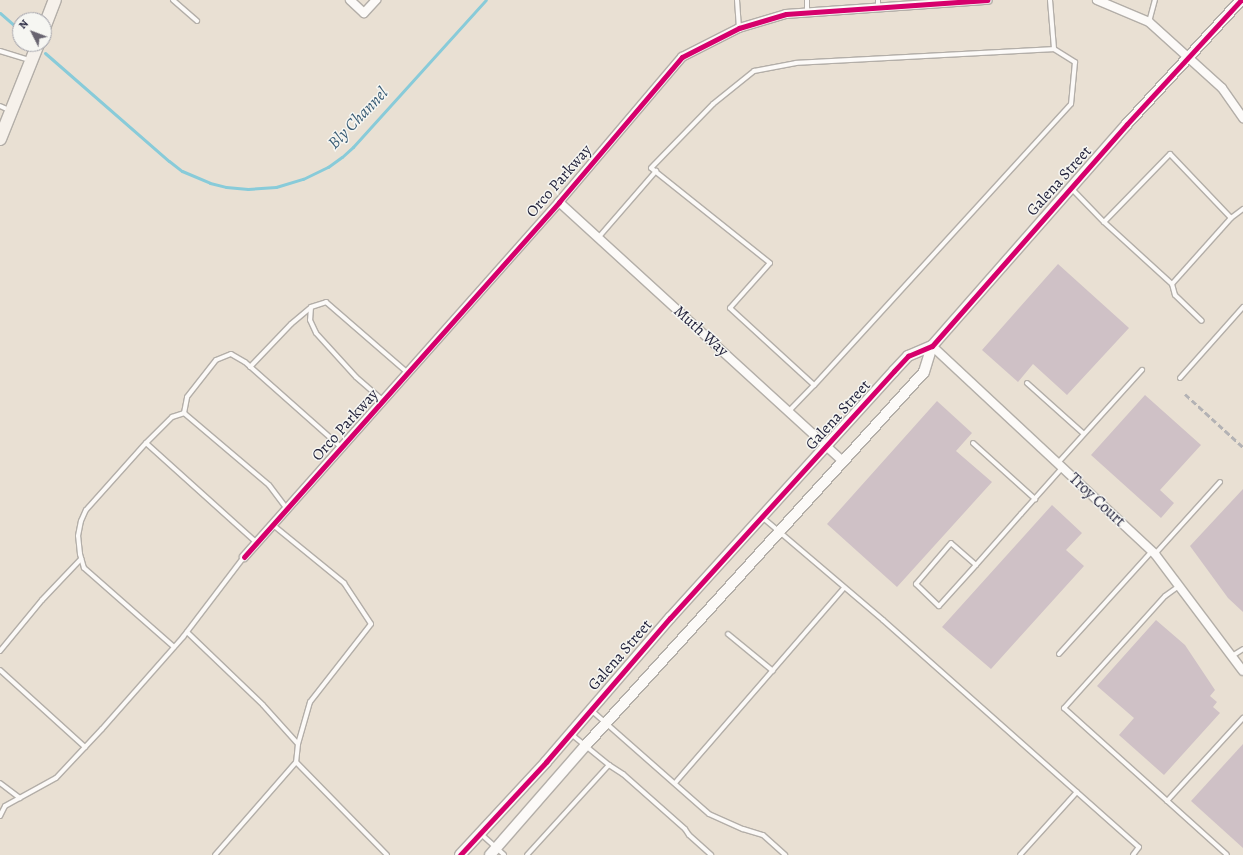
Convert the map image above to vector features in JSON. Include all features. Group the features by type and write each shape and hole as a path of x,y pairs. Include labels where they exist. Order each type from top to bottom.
{"main road":[{"path":"50,12 55,0"},
{"path":"0,139 6,108 35,52"}],"street":[{"path":"350,0 364,14 376,0"},
{"name":"Orco Parkway","path":"244,557 559,202 682,57 739,28 786,14 878,3 988,0"},
{"path":"1097,0 1150,22 1222,88 1243,118"},
{"name":"Galena Street","path":"497,853 586,745 924,372 932,346 1071,188 1241,0"},
{"name":"Muth Way","path":"559,202 843,460"},
{"name":"Galena Street","path":"460,855 570,734 670,618 908,356 932,346"},
{"name":"Troy Court","path":"932,346 1154,553 1243,671"}],"lane":[{"path":"173,0 197,21"},
{"path":"737,0 739,28"},
{"path":"807,0 808,11"},
{"path":"1050,0 1054,48"},
{"path":"1150,22 1155,0"},
{"path":"789,411 814,385 1071,104 1075,62 1054,48 796,63 754,72 713,104 651,168 770,263 730,308 814,385"},
{"path":"0,50 31,61"},
{"path":"1104,222 1170,154 1231,218"},
{"path":"598,238 656,171"},
{"path":"1071,188 1104,222 1172,284 1175,295 1202,321"},
{"path":"1172,284 1231,218 1243,208"},
{"path":"250,366 291,324 311,307 326,302 408,373"},
{"path":"311,307 310,320 316,333 356,377 384,401"},
{"path":"1180,378 1243,307"},
{"path":"184,413 188,397 216,360 231,354 250,366 342,448"},
{"path":"976,565 951,543 916,584 939,606 976,565 1035,499 1084,434 1142,370"},
{"path":"1027,383 1084,434"},
{"path":"174,647 91,576 84,568 78,536 81,521 86,510 146,443 172,417 184,413"},
{"path":"184,413 269,485 287,509"},
{"path":"146,443 257,543"},
{"path":"973,443 1035,499"},
{"path":"1059,654 1220,482"},
{"path":"762,517 883,620 1139,847 1133,855"},
{"path":"215,855 296,762 298,744 310,702 371,624 344,583 273,525"},
{"path":"0,816 5,806 56,778 187,632 244,557"},
{"path":"0,651 42,600 81,558"},
{"path":"1179,586 1165,596 1064,708 1227,855"},
{"path":"675,783 844,588"},
{"path":"187,632 263,705 298,744"},
{"path":"728,634 773,671"},
{"path":"1232,656 1243,649"},
{"path":"0,670 85,747"},
{"path":"591,710 709,814 743,829 763,835 786,855"},
{"path":"1167,801 1243,718"},
{"path":"570,734 586,745 609,765 623,774 674,819 711,855"},
{"path":"296,762 387,855"},
{"path":"527,855 609,765"},
{"path":"0,783 20,798"},
{"path":"1020,855 1077,792"},
{"path":"480,833 497,853"}],"building":[{"path":"1058,264 1129,328 1067,395 1033,364 1018,382 982,350"},
{"path":"1145,395 1201,445 1160,490 1174,503 1161,518 1091,455"},
{"path":"937,401 972,433 956,451 992,482 897,587 827,524"},
{"path":"1243,489 1243,612 1228,598 1190,546"},
{"path":"1052,505 1082,533 1066,550 1084,566 991,669 942,627"},
{"path":"1156,620 1185,645 1215,690 1210,696 1217,702 1213,707 1220,713 1164,775 1119,735 1134,718 1097,686"},
{"path":"1243,744 1243,848 1191,801"}],"waterway":[{"name":"Bly Channel","path":"45,53 182,171 210,183 226,187 248,189 276,187 303,179 328,167 342,157 353,147 486,0"},
{"name":"Bly Channel","path":"0,13 12,23"}],"railway":[{"path":"1185,394 1243,447"}],"cycle path":[{"path":"244,557 559,202 682,57 739,28 786,14 988,0"},
{"path":"460,855 546,762 670,618 894,371 908,356 932,346 1127,124 1241,0"}]}
